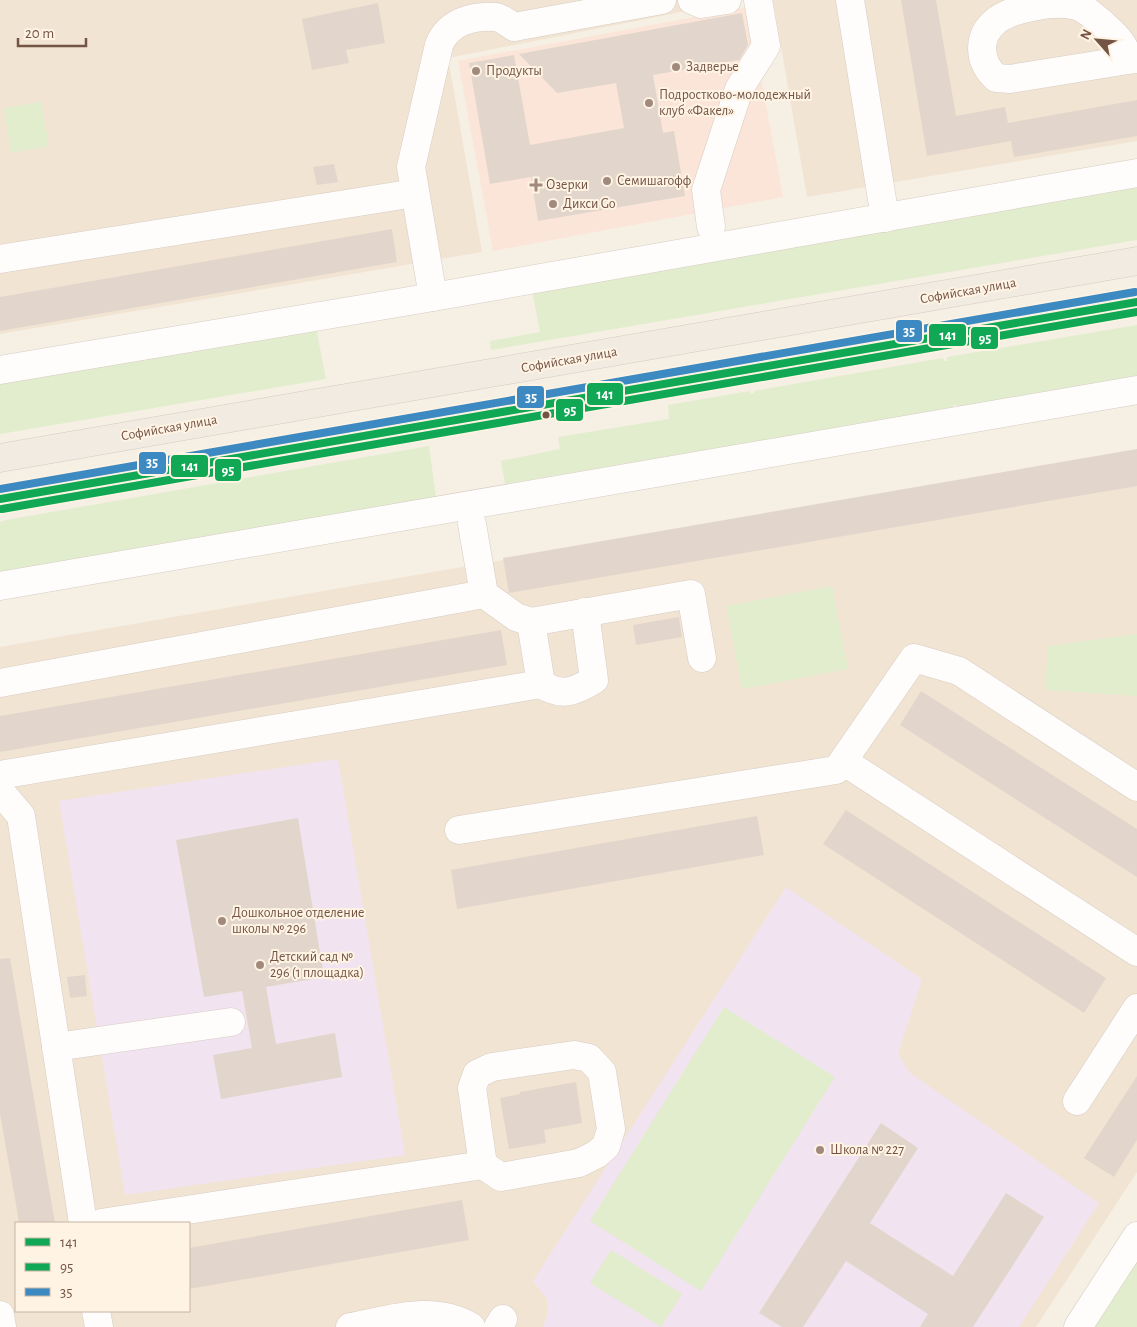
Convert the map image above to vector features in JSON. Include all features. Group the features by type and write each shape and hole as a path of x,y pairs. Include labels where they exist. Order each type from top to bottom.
{"main road":[{"name":"Софийская улица","path":"0,458 1137,262"},
{"path":"0,499 1137,302"},
{"path":"207,421 214,462"}],"street":[{"path":"433,297 411,167 442,38 453,26 472,19 498,17 514,27 662,0"},
{"path":"692,0 701,4 727,0"},
{"path":"711,227 706,188 739,89 766,46 758,0"},
{"path":"850,0 885,218"},
{"path":"1062,3 1080,6 1094,16 1120,40 1133,59 1010,79 996,78 986,68 981,51 984,35 996,20 1017,11 1062,3"},
{"path":"0,370 433,297 1137,173"},
{"path":"0,259 415,193"},
{"path":"0,586 1137,390"},
{"path":"472,524 484,594 516,617 531,622 691,594 702,658"},
{"path":"0,683 484,594"},
{"path":"0,775 541,684 554,692 577,690 594,680 585,612"},
{"path":"531,622 541,684"},
{"path":"459,830 836,770 914,658 959,671 1137,787"},
{"path":"843,761 1137,952"},
{"path":"0,791 21,816 83,1222"},
{"path":"1077,1101 1137,1008"},
{"path":"56,1047 232,1022"},
{"path":"109,1222 483,1165 501,1177 567,1154 579,1163 606,1146 611,1129 602,1072 589,1058 574,1055 492,1066 477,1074 472,1088 483,1165"},
{"path":"1078,1327 1137,1236"},
{"path":"96,1312 99,1327"},
{"path":"350,1327 428,1313 463,1322 471,1327"},
{"path":"0,1315 2,1327"}],"shaded area":[{"path":"0,0 742,0 448,58 482,252 0,334"},
{"path":"773,0 1137,0 1137,141 807,197"},
{"path":"748,7 783,197 493,251 458,61"},
{"path":"1137,450 1137,1172 1036,1327 0,1327 0,647"},
{"name":"Дошкольное отделение школы № 296","path":"338,759 405,1155 125,1195 59,801"},
{"name":"Школа № 227","path":"786,887 922,979 898,1054 910,1073 1099,1203 1019,1327 543,1327 547,1316 547,1299 533,1281"}],"green space":[{"path":"41,102 49,146 11,153 4,108"},
{"path":"1137,187 1137,240 491,350 490,341 540,332 532,290"},
{"path":"1137,325 1137,376 957,407 957,405 953,405 953,408 505,484 501,461 560,449 558,437 669,419 668,405 750,391 751,394 754,391 943,358 944,361 947,361 947,357"},
{"path":"316,328 326,379 0,434 0,382"},
{"path":"429,446 436,497 0,573 0,522 6,520"},
{"path":"832,586 848,669 742,689 726,606"},
{"path":"1137,634 1137,696 1045,690 1048,646"},
{"path":"724,1007 835,1077 701,1291 590,1221"},
{"path":"611,1250 682,1294 661,1327 590,1283"},
{"path":"1137,1260 1137,1327 1094,1327"}],"building":[{"path":"901,0 936,0 956,116 1005,107 1008,123 1137,100 1137,136 1014,157 1011,141 927,156"},
{"path":"378,3 385,43 346,50 349,63 312,70 302,19"},
{"path":"742,13 748,45 739,60 653,75 663,133 674,131 685,196 538,221 531,177 490,184 469,63 514,55 530,145 624,128 616,83 557,93 519,54"},
{"path":"334,164 338,182 317,185 313,167"},
{"path":"392,229 397,262 0,331 0,297"},
{"path":"1137,449 1137,486 509,593 503,558"},
{"path":"679,617 682,637 636,645 633,625"},
{"path":"501,630 507,665 0,752 0,716"},
{"path":"921,691 1137,829 1137,877 900,725"},
{"path":"846,810 1106,978 1084,1013 823,844"},
{"path":"757,816 764,855 457,909 451,870"},
{"name":"Детский сад № 296 (1 площадка)","path":"298,818 324,977 266,987 276,1044 335,1033 342,1077 221,1099 213,1055 252,1048 242,991 204,997 176,840"},
{"path":"10,958 55,1222 19,1222 0,1114 0,959"},
{"path":"85,975 87,996 70,998 67,977"},
{"path":"1137,1076 1137,1140 1114,1177 1084,1158"},
{"path":"576,1082 582,1123 544,1130 546,1143 509,1149 500,1098 520,1094 520,1092"},
{"path":"881,1123 918,1148 870,1223 953,1276 1006,1193 1044,1217 973,1327 920,1327 928,1314 846,1261 803,1327 782,1327 759,1313"},
{"path":"462,1200 469,1240 190,1289 190,1248"}],"transit line":[{"name":"35","path":"0,489 1135,292"},
{"name":"141","path":"0,499 1137,302"},
{"name":"95","path":"2,509 1137,312"}],"place":[{"name":"Задверье","path":"676,67"},
{"name":"Продукты","path":"476,71"},
{"name":"Подростково-молодежный клуб «Факел»","path":"649,103"},
{"name":"Семишагофф","path":"607,181"},
{"name":"Озерки","path":"536,185"},
{"name":"Дикси Go","path":"553,204"},
{"name":"Дошкольное отделение школы № 296","path":"222,921"},
{"name":"Детский сад № 296 (1 площадка)","path":"260,965"},
{"name":"Школа № 227","path":"820,1150"}]}
